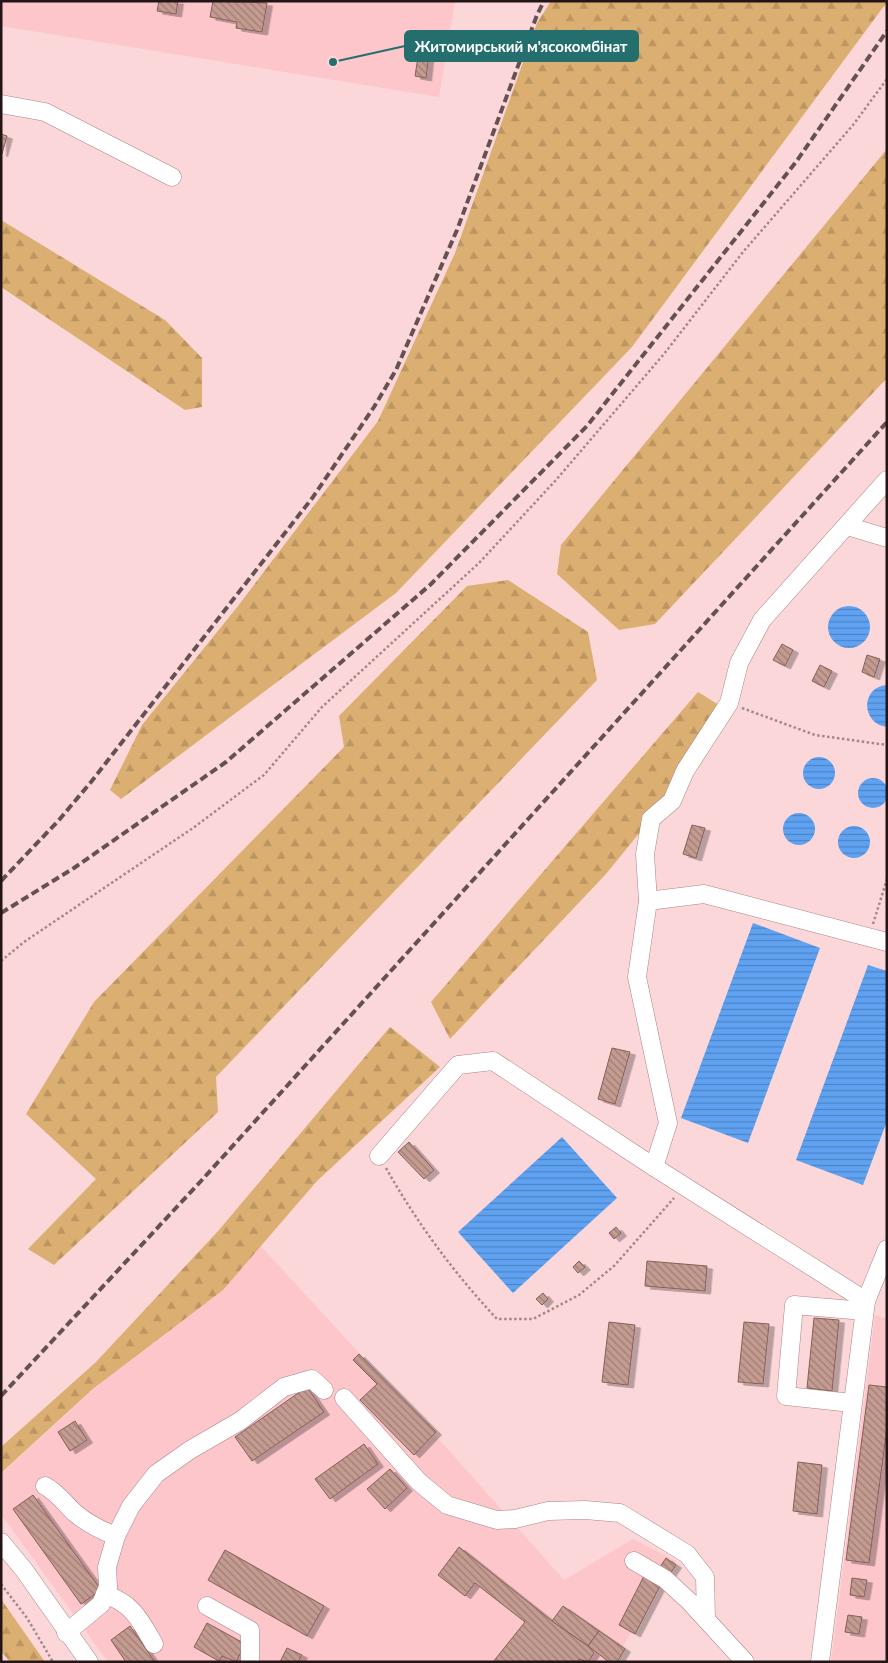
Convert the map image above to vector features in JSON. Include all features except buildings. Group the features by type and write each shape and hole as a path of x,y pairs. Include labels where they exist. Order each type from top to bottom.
{"lane":[{"path":"1,104 46,112 172,177"},
{"path":"654,1167 668,1123 637,977 648,901 645,854 651,820 672,801 685,771 729,703 740,663 762,620 887,480"},
{"path":"847,526 887,538"},
{"path":"648,901 704,894 887,942"},
{"path":"379,1156 458,1065 493,1061 865,1306"},
{"path":"820,1662 865,1306 887,1248"},
{"path":"852,1404 786,1396 794,1305 865,1306"},
{"path":"66,1633 101,1604 108,1587 107,1567 116,1536 131,1506 156,1474 190,1450 240,1421 284,1387 312,1378 324,1390"},
{"path":"344,1398 419,1482 448,1505 497,1520 515,1520 548,1511 585,1510 620,1514 687,1554 705,1577 706,1619"},
{"path":"44,1486 52,1490 95,1528 116,1536"},
{"path":"1,1542 24,1570 66,1633 89,1662"},
{"path":"634,1561 665,1579 706,1619 745,1662"},
{"path":"105,1594 120,1599 135,1612 154,1644"},
{"path":"207,1606 250,1630 250,1662"}],"path":[{"path":"1,961 24,942 193,828 264,775 322,707 479,564 556,480 657,361 743,252 853,125 887,79"},
{"path":"729,703 815,735 887,745"},
{"path":"868,937 887,878"},
{"path":"379,1156 409,1209 462,1281 497,1319 533,1319 579,1295 614,1266 684,1186"},
{"path":"1,1584 27,1618 53,1662"}],"shaded area":[{"path":"1,1 455,1 439,97 1,26"},
{"path":"256,1241 446,1447 564,1580 633,1539 676,1561 613,1662 108,1662 1,1514 1,1474"},
{"path":"875,1315 887,1319 887,1662 831,1662"}],"green space":[{"path":"551,1 887,2 632,347 396,593 121,799 110,790 142,725 238,606 378,421 455,253 537,23"},
{"path":"887,149 887,378 655,624 619,630 557,574 561,545"},
{"path":"1,220 165,320 202,358 202,407 185,410 1,287"},
{"path":"508,580 588,632 597,680 216,1077 218,1112 54,1265 28,1249 96,1179 26,1114 94,1002 344,747 339,716 467,586"},
{"path":"698,692 722,707 667,799 606,874 450,1039 431,1002"},
{"path":"390,1027 440,1067 317,1181 223,1290 94,1388 1,1473 1,1447 96,1362 219,1230"},
{"path":"1,1599 45,1662 10,1662 1,1651"}],"water":[{"path":"845,606 853,606 864,612 870,627 864,642 853,648 845,648 834,642 828,631 828,623 834,612"},
{"path":"887,685 887,727 878,724 872,719 868,713 867,706 868,698 872,692 878,687"},
{"path":"819,757 830,762 835,773 830,784 819,789 808,784 803,773 808,762"},
{"path":"873,778 884,782 888,793 884,804 873,808 862,804 858,793 862,782"},
{"path":"799,813 810,818 815,829 810,840 799,845 788,840 783,829 788,818"},
{"path":"854,826 865,831 870,842 865,853 854,858 843,853 838,842 843,831"},
{"path":"753,923 820,948 748,1143 681,1118"},
{"path":"868,965 887,971 887,1121 863,1185 796,1160"},
{"path":"562,1137 617,1198 513,1293 458,1232"}],"railway":[{"path":"1,881 59,820 91,782 313,497 374,407 396,370 457,230 537,15 544,1"},
{"path":"1,913 74,868 226,762 430,585 587,426 796,162 887,31"},
{"path":"1,1396 201,1181 887,422"}],"place":[{"name":"Житомирський м'ясокомбінат","path":"333,62"}]}
